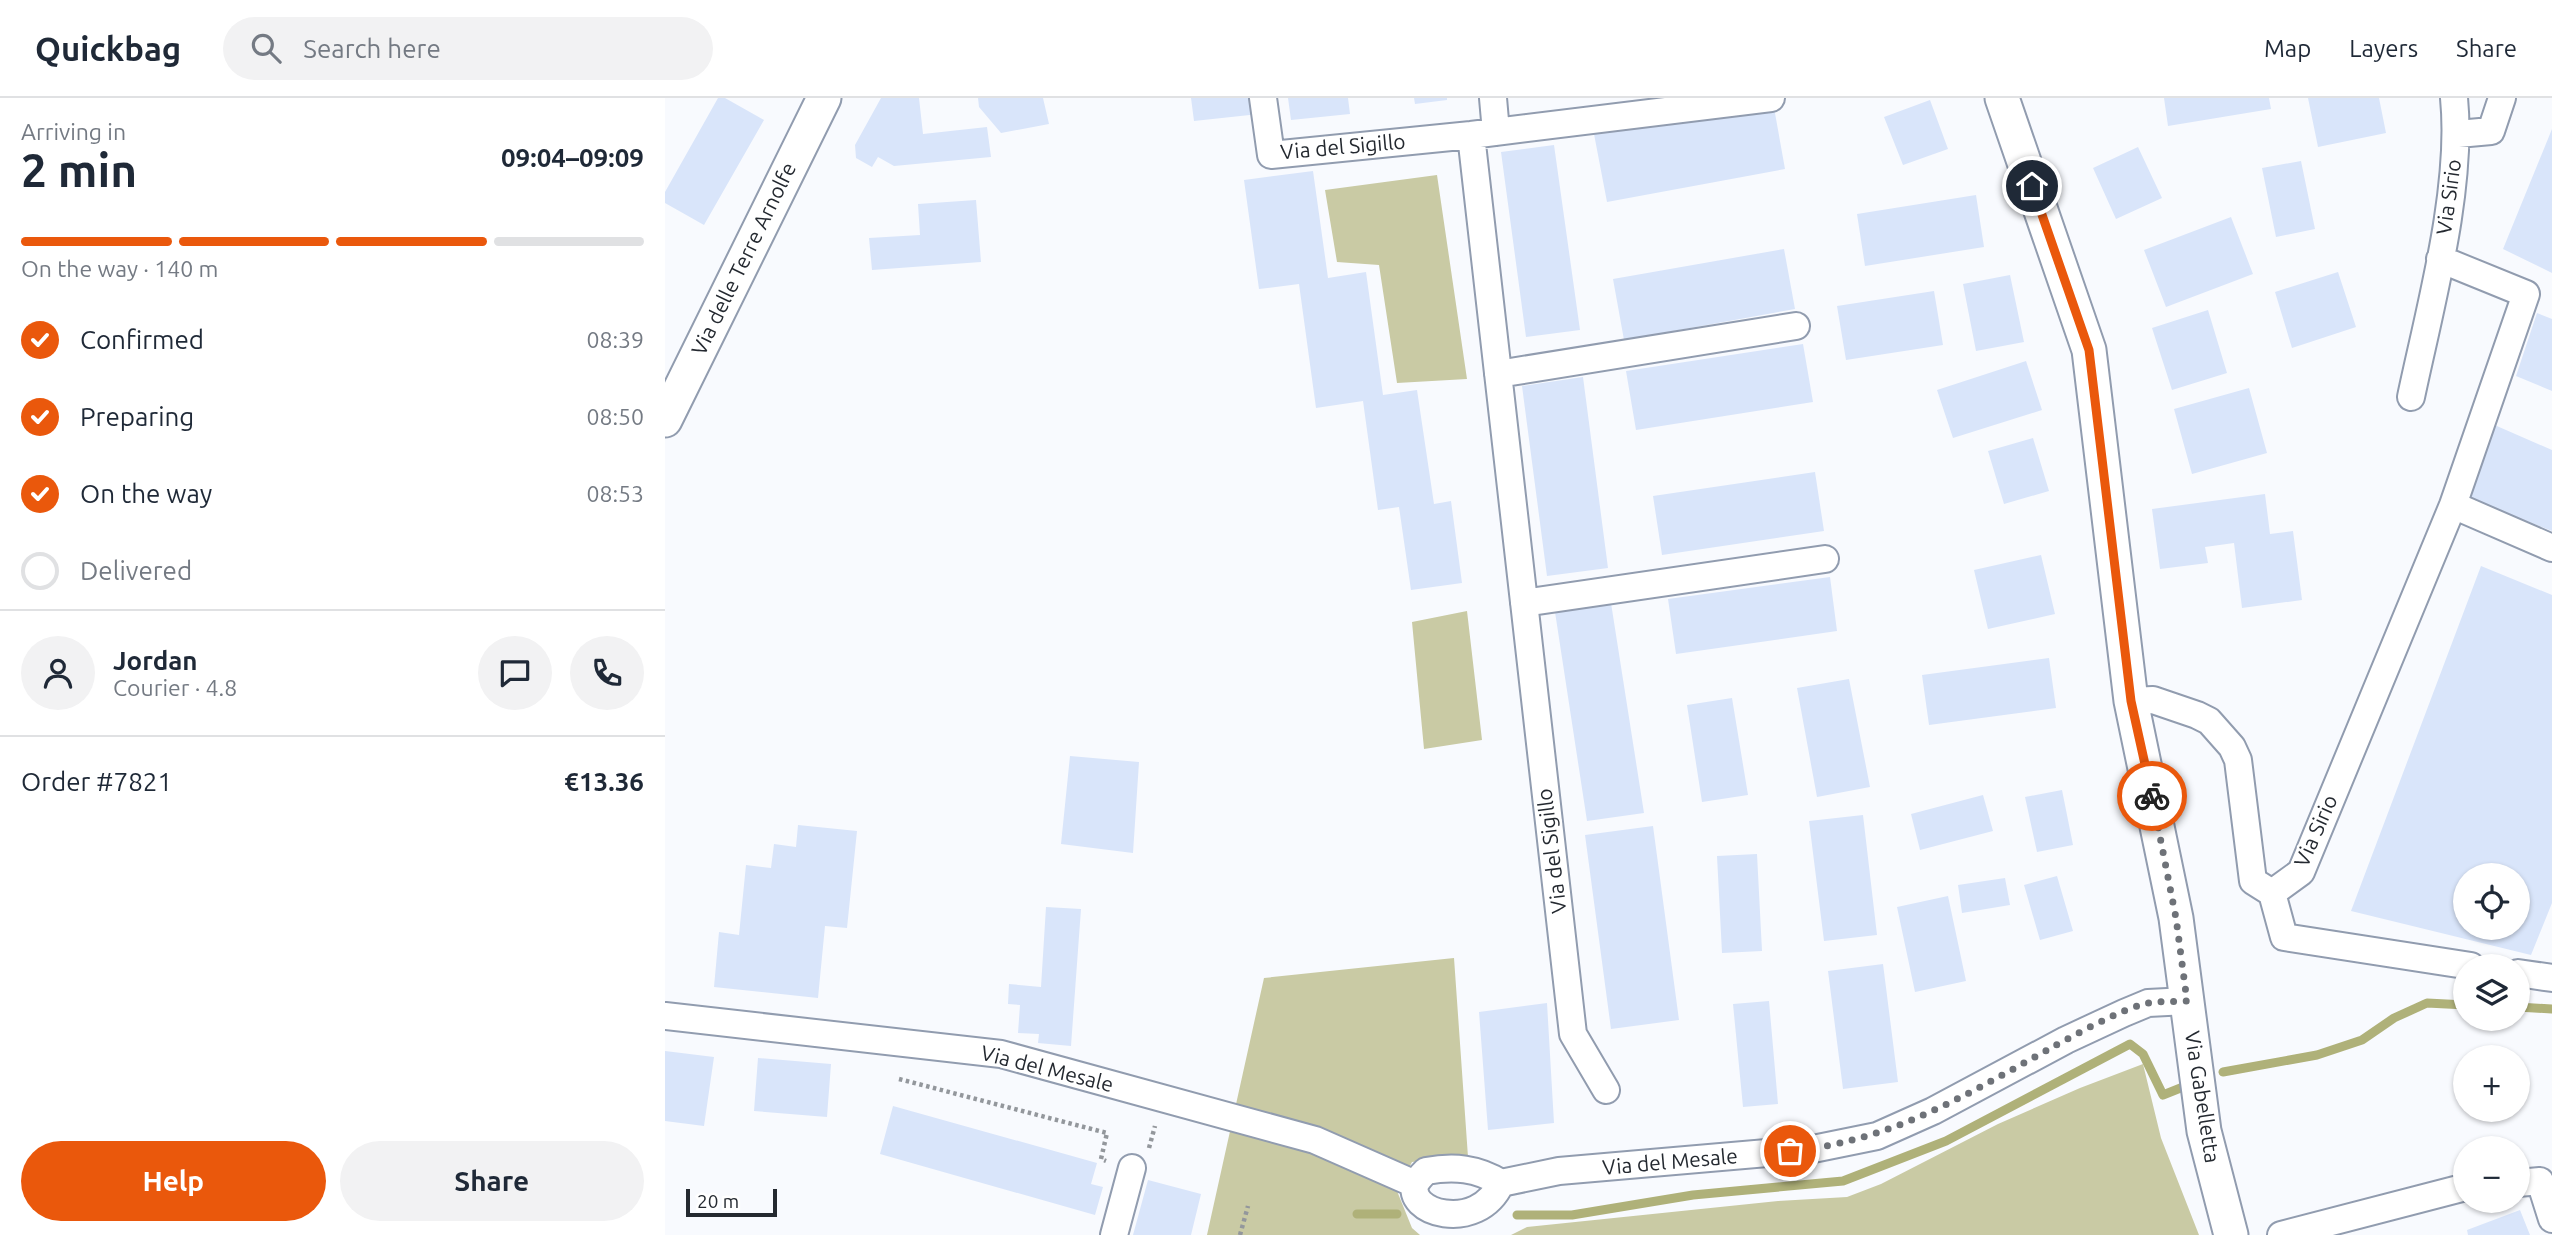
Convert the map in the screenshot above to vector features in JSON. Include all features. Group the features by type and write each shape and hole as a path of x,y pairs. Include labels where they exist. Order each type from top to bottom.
{"street":[{"name":"Via delle Terre Arnolfe","path":"665,420 824,98"},
{"name":"Via del Sigillo","path":"1263,98 1271,155 1483,134 1771,98"},
{"name":"Via del Sigillo","path":"1493,98 1483,134 1498,374 1573,1034 1606,1090"},
{"name":"Via Gabelletta","path":"2002,98 2089,350 2131,701 2164,848 2204,1132 2231,1235"},
{"name":"Via Sirio","path":"2411,397 2440,259 2458,134 2454,98"},
{"name":"Via Sirio","path":"2458,134 2491,131 2502,98"},
{"name":"Via Sirio","path":"2272,893 2301,872 2453,505 2526,294 2440,259"},
{"path":"1498,374 1796,326"},
{"path":"2453,505 2552,548"},
{"path":"1524,603 1825,559"},
{"path":"2131,701 2153,700 2197,715 2209,721 2232,747 2238,760 2253,881 2272,893 2284,937 2453,963"},
{"path":"2530,975 2552,978"},
{"name":"Via del Mesale","path":"1501,1183 1559,1171 1813,1149 1877,1136 1933,1111 2066,1040 2124,1013 2148,1003 2187,1001"},
{"name":"Via del Mesale","path":"665,1016 1001,1054 1315,1140 1415,1184"},
{"path":"1114,1235 1132,1168"},
{"path":"1443,1168 1463,1168 1486,1174 1501,1183 1495,1205 1487,1219 1474,1228 1459,1232 1444,1229 1430,1221 1415,1196 1415,1184 1426,1171 1443,1168"},
{"path":"2530,1182 2540,1181 2552,1219"},
{"path":"2281,1235 2453,1189"}],"path":[{"path":"899,1079 1107,1133 1101,1159 1143,1170 1162,1098"},
{"path":"1240,1235 1248,1206"}],"green space":[{"path":"1437,175 1467,379 1397,383 1379,265 1337,262 1325,190"},
{"path":"1467,611 1482,740 1424,749 1412,622"},
{"path":"1454,958 1468,1157 1412,1162 1397,1191 1412,1228 1420,1235 1207,1235 1264,978"},
{"path":"2143,1064 2161,1138 2199,1235 1511,1235 1527,1227 1778,1201 1847,1197 1881,1184 1998,1124"}],"building":[{"path":"718,98 725,98 764,120 704,225 665,203 665,192"},
{"path":"881,98 919,98 923,134 987,127 991,157 894,166 878,157 872,167 856,158 855,145"},
{"path":"978,98 1043,98 1049,124 1001,133 979,107"},
{"path":"1191,98 1258,98 1259,114 1194,121"},
{"path":"1288,98 1348,98 1350,114 1291,120"},
{"path":"1414,98 1447,98 1447,100 1415,104"},
{"path":"2164,98 2269,98 2271,109 2168,126"},
{"path":"2308,98 2379,98 2386,133 2318,147"},
{"path":"1930,100 1948,149 1903,165 1884,117"},
{"path":"1773,102 1785,169 1607,202 1594,134"},
{"path":"2552,129 2552,273 2503,249"},
{"path":"1554,145 1580,330 1526,337 1501,152"},
{"path":"2138,147 2162,198 2116,219 2093,168"},
{"path":"2301,161 2315,229 2276,237 2262,168"},
{"path":"1313,171 1328,278 1366,272 1383,395 1417,390 1434,504 1451,501 1462,583 1411,590 1399,507 1378,510 1363,401 1316,408 1299,284 1259,289 1244,180"},
{"path":"1976,195 1984,247 1865,266 1857,214"},
{"path":"976,200 981,262 872,270 869,238 920,235 918,204"},
{"path":"2231,217 2253,274 2166,307 2144,250"},
{"path":"1784,249 1795,309 1624,340 1613,279"},
{"path":"2338,272 2356,327 2292,348 2275,292"},
{"path":"2010,275 2024,342 1976,351 1963,284"},
{"path":"1934,291 1943,345 1846,360 1837,306"},
{"path":"2208,310 2227,373 2172,390 2152,328"},
{"path":"2537,313 2552,319 2552,391 2516,376"},
{"path":"1803,344 1813,402 1636,430 1626,371"},
{"path":"2026,361 2042,410 1953,438 1937,390"},
{"path":"1583,377 1608,568 1547,576 1522,386"},
{"path":"2249,388 2267,453 2192,474 2174,409"},
{"path":"2490,423 2552,450 2552,531 2463,496"},
{"path":"2033,438 2049,491 2004,504 1988,451"},
{"path":"1815,472 1824,531 1662,555 1653,496"},
{"path":"2265,494 2270,534 2293,531 2302,600 2242,608 2234,543 2205,547 2208,563 2160,569 2152,509"},
{"path":"2041,555 2055,614 1988,629 1974,570"},
{"path":"2481,566 2552,595 2552,903 2531,955 2470,940 2530,940 2530,863 2453,863 2453,936 2351,911"},
{"path":"1830,577 1837,631 1676,654 1668,599"},
{"path":"1611,603 1644,813 1587,821 1555,612"},
{"path":"2049,658 2056,708 1929,725 1922,675"},
{"path":"1849,679 1870,787 1817,797 1797,688"},
{"path":"1732,698 1748,795 1702,802 1687,705"},
{"path":"1070,756 1139,762 1133,853 1061,844"},
{"path":"2062,790 2073,845 2037,852 2025,797"},
{"path":"1983,795 1993,831 1920,850 1911,814"},
{"path":"1863,815 1877,935 1824,941 1809,821"},
{"path":"798,825 857,831 847,928 825,926 818,998 714,987 719,932 739,935 746,865 771,868 774,844 796,847"},
{"path":"1653,826 1679,1020 1611,1029 1585,835"},
{"path":"1757,854 1762,951 1722,953 1717,856"},
{"path":"2057,876 2073,931 2040,940 2024,885"},
{"path":"2005,878 2010,905 1962,913 1958,885"},
{"path":"1948,896 1966,981 1915,992 1897,907"},
{"path":"1046,907 1081,909 1071,1046 1038,1043 1039,1034 1018,1033 1020,1005 1008,1004 1009,984 1041,987"},
{"path":"1883,964 1898,1082 1843,1089 1828,971"},
{"path":"1769,1001 1778,1104 1743,1107 1733,1004"},
{"path":"1547,1003 1554,1123 1488,1130 1479,1012"},
{"path":"665,1051 714,1057 704,1126 665,1121"},
{"path":"758,1058 831,1064 827,1117 754,1111"},
{"path":"893,1106 1097,1163 1091,1184 1103,1187 1095,1215 880,1154"},
{"path":"1148,1180 1201,1194 1191,1235 1133,1235"},
{"path":"2512,1213 2521,1213 2530,1235 2468,1235 2467,1230"}],"waterway":[{"path":"2223,1072 2317,1055 2362,1040 2394,1018 2427,1003 2453,1004"},
{"path":"2530,1008 2552,1009"},
{"path":"1517,1215 1572,1215 1693,1195 1843,1181 1946,1141 2130,1044 2143,1054 2163,1095 2183,1087"},
{"path":"1357,1214 1397,1214"}],"way so far":[{"path":"1790,1151 1877,1136 1933,1111 2066,1040 2124,1013 2148,1003 2187,1001 2176,918 2152,796"}],"route":[{"path":"2032,186 2089,350 2131,701 2152,796"}]}
